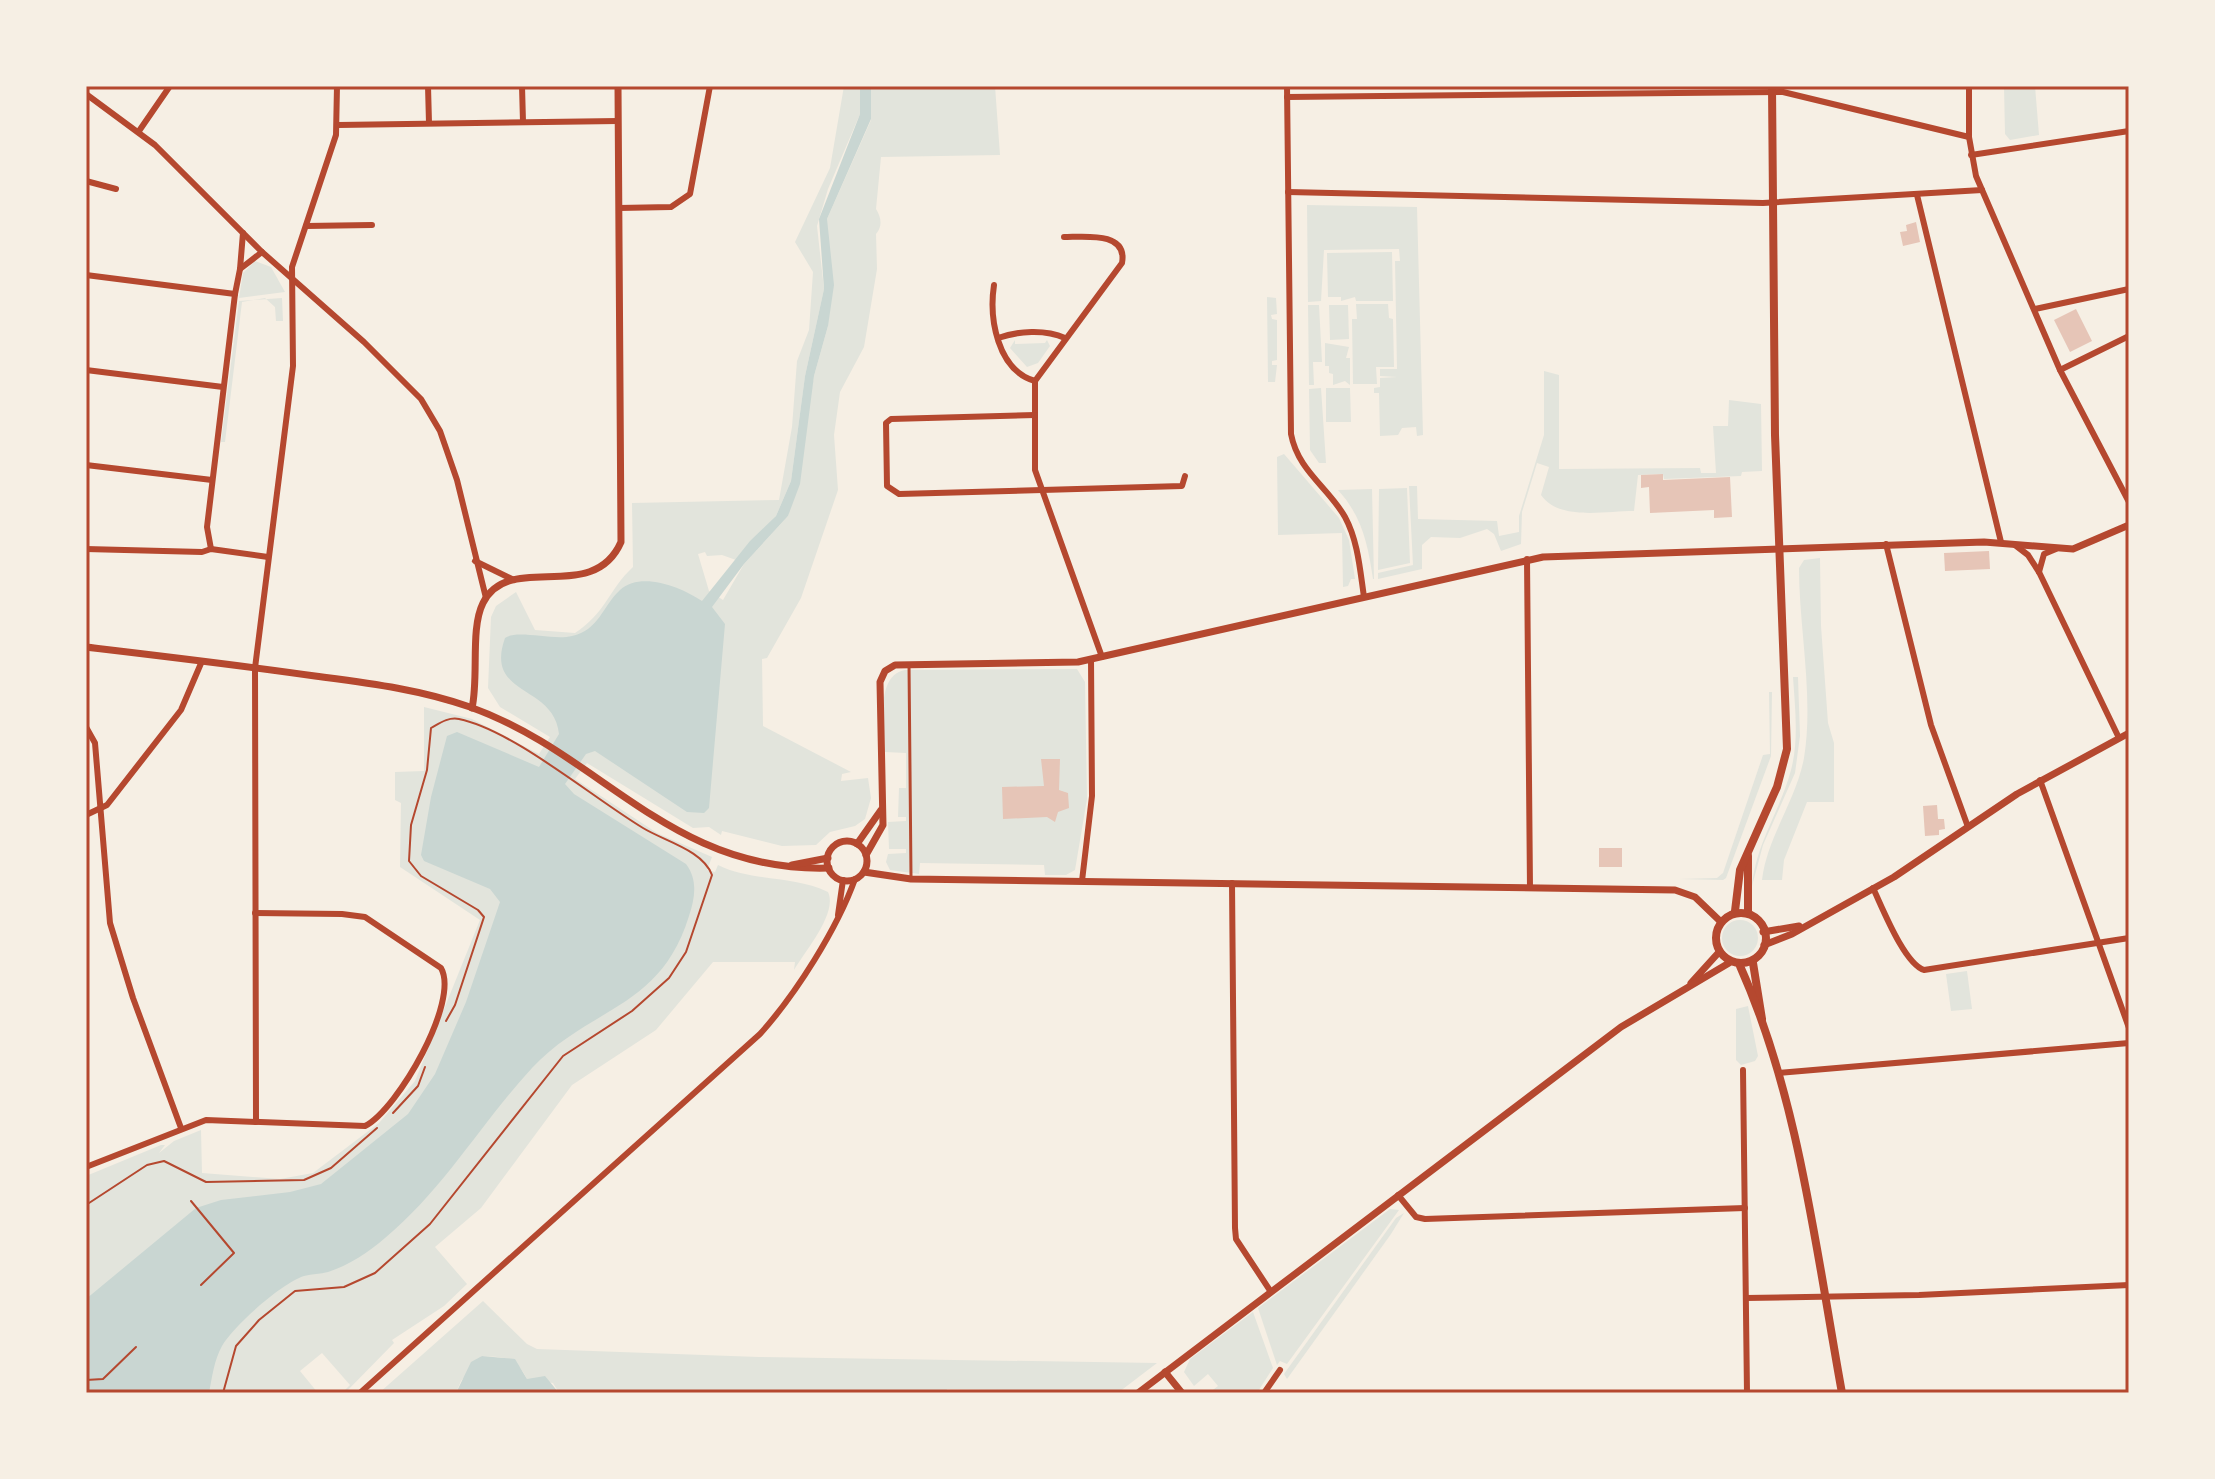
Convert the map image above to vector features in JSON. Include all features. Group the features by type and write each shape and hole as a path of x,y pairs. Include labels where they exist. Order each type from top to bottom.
{"main road":[{"path":"1735,911 1740,870 1777,787 1787,749 1775,438 1772,89"},
{"path":"1748,855 1748,912"},
{"path":"1753,963 1740,966 1729,963 1720,951 1717,934 1721,922 1735,911 1748,912 1759,921 1763,932 1764,945 1753,963 1762,1028"},
{"path":"1740,966 1777,1073 1842,1393"}],"street":[{"path":"139,131 170,86"},
{"path":"256,1122 255,668 293,366 291,277 338,125 337,86"},
{"path":"428,86 429,123"},
{"path":"522,86 523,122"},
{"path":"472,708 480,612 486,598 496,587 515,580 592,573 610,561 621,542 618,86"},
{"path":"619,208 671,207 690,194 710,86"},
{"path":"1287,86 1292,439 1301,463 1339,509 1351,529 1364,597"},
{"path":"1969,86 1971,155 1982,190 2060,370 2129,502"},
{"path":"1287,97 1772,89 1969,137"},
{"path":"86,94 139,131 262,252 410,386 432,416 457,480 486,598"},
{"path":"338,125 618,121"},
{"path":"1971,155 2129,131"},
{"path":"86,181 116,189"},
{"path":"1288,192 1773,203 1982,190"},
{"path":"1917,195 2004,542"},
{"path":"306,226 372,225"},
{"path":"211,549 207,527 243,233"},
{"path":"1064,237 1106,237 1123,256 1122,263 1035,381 1035,470 1102,657"},
{"path":"240,269 262,252"},
{"path":"86,275 235,294"},
{"path":"994,285 993,322 998,338 1022,374 1035,381"},
{"path":"2035,309 2129,289"},
{"path":"998,338 1015,333 1046,333 1065,338"},
{"path":"2060,370 2129,336"},
{"path":"86,370 223,387"},
{"path":"1035,415 891,419 886,423 886,480 889,489 899,494 1182,486 1185,476"},
{"path":"86,465 212,480"},
{"path":"360,1393 760,1034 785,1004 838,915 855,879 864,872 866,855 881,832 880,682 888,668 909,664 1091,659 1527,559 1886,544 2004,542 2057,549 2078,548 2129,525"},
{"path":"2004,542 2024,551 2039,572 2119,738"},
{"path":"1886,544 1931,725 1968,827"},
{"path":"86,549 202,552 211,549 268,557"},
{"path":"2039,572 2044,554 2057,549"},
{"path":"1527,559 1530,888"},
{"path":"475,561 515,580"},
{"path":"86,647 416,691 472,708 545,745 630,804 688,837 761,862 829,868 843,880 855,879"},
{"path":"1082,881 1092,796 1091,659"},
{"path":"86,815 99,812 185,705 202,661"},
{"path":"86,727 95,743 106,899 115,943 181,1128"},
{"path":"1764,945 1873,888 2040,780 2129,733"},
{"path":"2040,780 2129,1028"},
{"path":"857,844 881,810"},
{"path":"829,868 828,858 837,844 857,844"},
{"path":"857,844 866,855"},
{"path":"792,865 828,858"},
{"path":"864,872 911,879 1680,890 1695,897 1721,922"},
{"path":"838,915 843,880"},
{"path":"1232,883 1236,1239 1271,1292"},
{"path":"1873,888 1907,956 1915,966 1924,970 2129,938"},
{"path":"86,1158 88,1167 206,1120 355,1127 373,1122 409,1081 422,1056 446,982 436,963 365,917 255,913"},
{"path":"1763,932 1802,926"},
{"path":"1690,985 1720,951"},
{"path":"1138,1393 1621,1027 1729,963"},
{"path":"1777,1073 2129,1043"},
{"path":"1743,1070 1747,1393"},
{"path":"1398,1195 1416,1217 1425,1219 1745,1208"},
{"path":"1746,1298 1825,1298 2129,1285"},
{"path":"1264,1393 1280,1370"},
{"path":"1165,1372 1182,1393"}],"lane":[{"path":"909,664 911,879"}],"path":[{"path":"223,1393 232,1354 259,1320 295,1291 344,1287 375,1273 430,1224 563,1056 640,1004 679,966 712,875 709,868 700,858 646,830 543,762 458,719 446,720 431,728 427,770 411,825 409,861 421,876 481,912 484,920 455,1005 443,1025"},
{"path":"386,1120 418,1086 428,1060"},
{"path":"86,1205 147,1165 164,1161 206,1182 304,1180 331,1168 379,1126"},
{"path":"191,1201 234,1253 201,1285"},
{"path":"86,1380 103,1379 136,1347"}],"shaded area":[{"path":"844,86 860,86 860,114 828,189 817,226 824,289 805,376 791,481 776,516 736,560 722,555 707,556 705,552 698,554 709,591 723,600 744,564 788,516 814,376 828,326 827,219 871,120 871,86 995,86 1000,155 881,157 876,209 880,222 876,234 877,269 864,347 840,392 834,435 838,490 801,598 767,658 762,659 763,726 851,772 842,774 841,781 868,778 871,798 865,819 855,826 830,832 816,845 782,846 722,831 721,835 709,827 693,828 587,763 575,779 657,833 712,857 707,870 715,872 718,865 828,892 828,910 819,932 794,970 795,962 713,962 656,1030 572,1085 481,1208 435,1247 467,1284 444,1306 392,1340 394,1343 345,1393 342,1393 350,1385 322,1353 300,1371 318,1393 86,1393 86,1176 165,1145 159,1153 174,1141 201,1130 202,1173 280,1179 313,1173 379,1123 415,1081 480,920 400,867 401,803 395,800 395,772 424,771 424,707 472,719 539,754 550,737 500,707 488,688 491,617 496,606 516,592 535,630 575,633 594,617 633,567 632,503 779,500 792,427 797,361 809,330 813,272 795,242 830,168"},
{"path":"860,86 871,86 871,119 827,219 834,285 828,326 814,376 800,484 788,516 744,564 712,607 725,624 709,808 704,813 687,812 595,751 586,754 565,784 574,794 686,864 694,883 694,896 676,947 660,971 642,989 577,1031 532,1068 426,1198 385,1238 343,1266 295,1280 247,1317 219,1351 209,1393 86,1393 86,1299 196,1208 221,1200 290,1192 321,1184 408,1114 435,1074 466,1002 500,902 490,889 424,861 421,855 431,797 447,736 457,732 539,767 559,734 546,706 512,681 504,671 501,657 505,638 518,635 564,637 581,633 594,623 620,590 639,582 672,586 702,601 750,541 776,516 791,481 805,376 824,289 819,219 860,114"},
{"path":"2004,86 2035,86 2039,135 2010,140 2005,134"},
{"path":"1307,205 1417,207 1423,435 1417,436 1416,427 1402,428 1398,435 1380,436 1379,393 1374,393 1374,388 1380,387 1380,378 1397,377 1380,376 1380,369 1397,369 1395,261 1400,261 1399,249 1324,250 1321,301 1308,302"},
{"path":"1392,252 1393,301 1356,301 1355,297 1341,301 1341,297 1328,297 1327,253"},
{"path":"255,261 271,267 285,292 239,298 243,273"},
{"path":"1267,297 1276,298 1277,314 1271,315 1272,319 1277,320 1277,360 1272,361 1272,365 1277,365 1275,382 1268,382"},
{"path":"282,298 283,321 276,321 275,307 266,299"},
{"path":"254,300 242,302 225,442 221,442 239,301"},
{"path":"1356,304 1388,304 1389,318 1393,319 1394,367 1376,367 1377,384 1353,384 1352,319 1357,319"},
{"path":"1308,305 1319,305 1322,362 1313,362 1314,385 1309,385"},
{"path":"1329,305 1348,305 1349,339 1330,340"},
{"path":"1015,340 1015,344 1045,343 1047,340 1050,346 1038,363 1027,367 1010,348"},
{"path":"1325,343 1349,347 1346,358 1350,358 1350,385 1345,381 1333,385 1333,374 1329,373 1329,366 1325,366"},
{"path":"1544,371 1559,375 1559,469 1700,468 1701,473 1716,473 1713,426 1728,426 1729,400 1761,404 1762,471 1742,472 1741,476 1664,479 1663,474 1638,475 1634,511 1583,513 1559,508 1541,495 1549,467 1537,463 1522,512 1521,544 1501,551 1494,534 1487,529 1460,538 1431,537 1422,545 1422,569 1378,579 1378,573 1413,565 1409,486 1417,486 1418,519 1497,521 1499,536 1519,532 1519,516 1544,435"},
{"path":"1321,388 1326,463 1319,463 1310,450 1309,389"},
{"path":"1326,388 1350,388 1351,422 1326,422"},
{"path":"1284,454 1339,518 1349,540 1355,579 1351,579 1348,586 1343,587 1342,533 1278,535 1277,457"},
{"path":"1407,488 1410,563 1378,570 1379,489"},
{"path":"1372,489 1374,579 1358,521 1338,490"},
{"path":"1820,558 1828,723 1834,743 1834,802 1807,802 1784,860 1782,880 1762,880 1770,849 1795,789 1804,758 1807,687 1799,568 1804,560"},
{"path":"1077,669 1085,682 1087,799 1075,870 1066,875 1045,875 1044,865 920,863 919,874 890,870 886,862 888,854 906,853 906,849 889,849 888,822 906,821 906,817 898,817 899,788 906,788 906,753 885,752 883,704 889,682 895,674 905,670"},
{"path":"1793,677 1798,677 1800,736 1795,773 1763,845 1752,886 1758,856 1793,759 1796,724"},
{"path":"1769,692 1772,692 1771,756 1726,878 1679,879 1717,878 1723,873 1763,755 1770,754"},
{"path":"1740,920 1752,926 1758,938 1752,950 1740,956 1728,950 1722,938 1728,926"},
{"path":"1967,971 1972,1009 1951,1011 1946,974"},
{"path":"1748,1006 1758,1056 1755,1061 1741,1065 1736,1060 1736,1009"},
{"path":"1390,1209 1399,1210 1287,1364 1280,1361 1277,1365 1258,1308"},
{"path":"1404,1213 1287,1379 1284,1374 1396,1218"},
{"path":"483,1301 527,1344 537,1349 759,1357 1157,1363 1119,1392 947,1389 946,1393 559,1393 553,1383 527,1379 514,1362 482,1356 461,1381 456,1393 379,1393"},
{"path":"1253,1312 1273,1368 1257,1393 1209,1393 1218,1386 1208,1374 1194,1386 1184,1372 1190,1359"},
{"path":"482,1356 515,1359 527,1379 545,1376 559,1393 456,1393 471,1362"}],"building":[{"path":"1916,222 1920,242 1903,246 1900,232 1907,231 1906,225"},
{"path":"2076,309 2092,341 2070,352 2054,320"},
{"path":"1663,474 1663,480 1730,477 1732,517 1714,518 1714,510 1650,513 1649,487 1641,488 1641,475"},
{"path":"1989,551 1990,569 1945,571 1944,553"},
{"path":"1041,759 1060,759 1059,790 1068,793 1069,808 1058,812 1055,822 1047,817 1003,819 1002,787 1044,786"},
{"path":"1937,805 1938,819 1944,819 1945,829 1939,830 1939,835 1925,836 1923,806"},
{"path":"1599,848 1622,848 1622,867 1599,867"}]}
